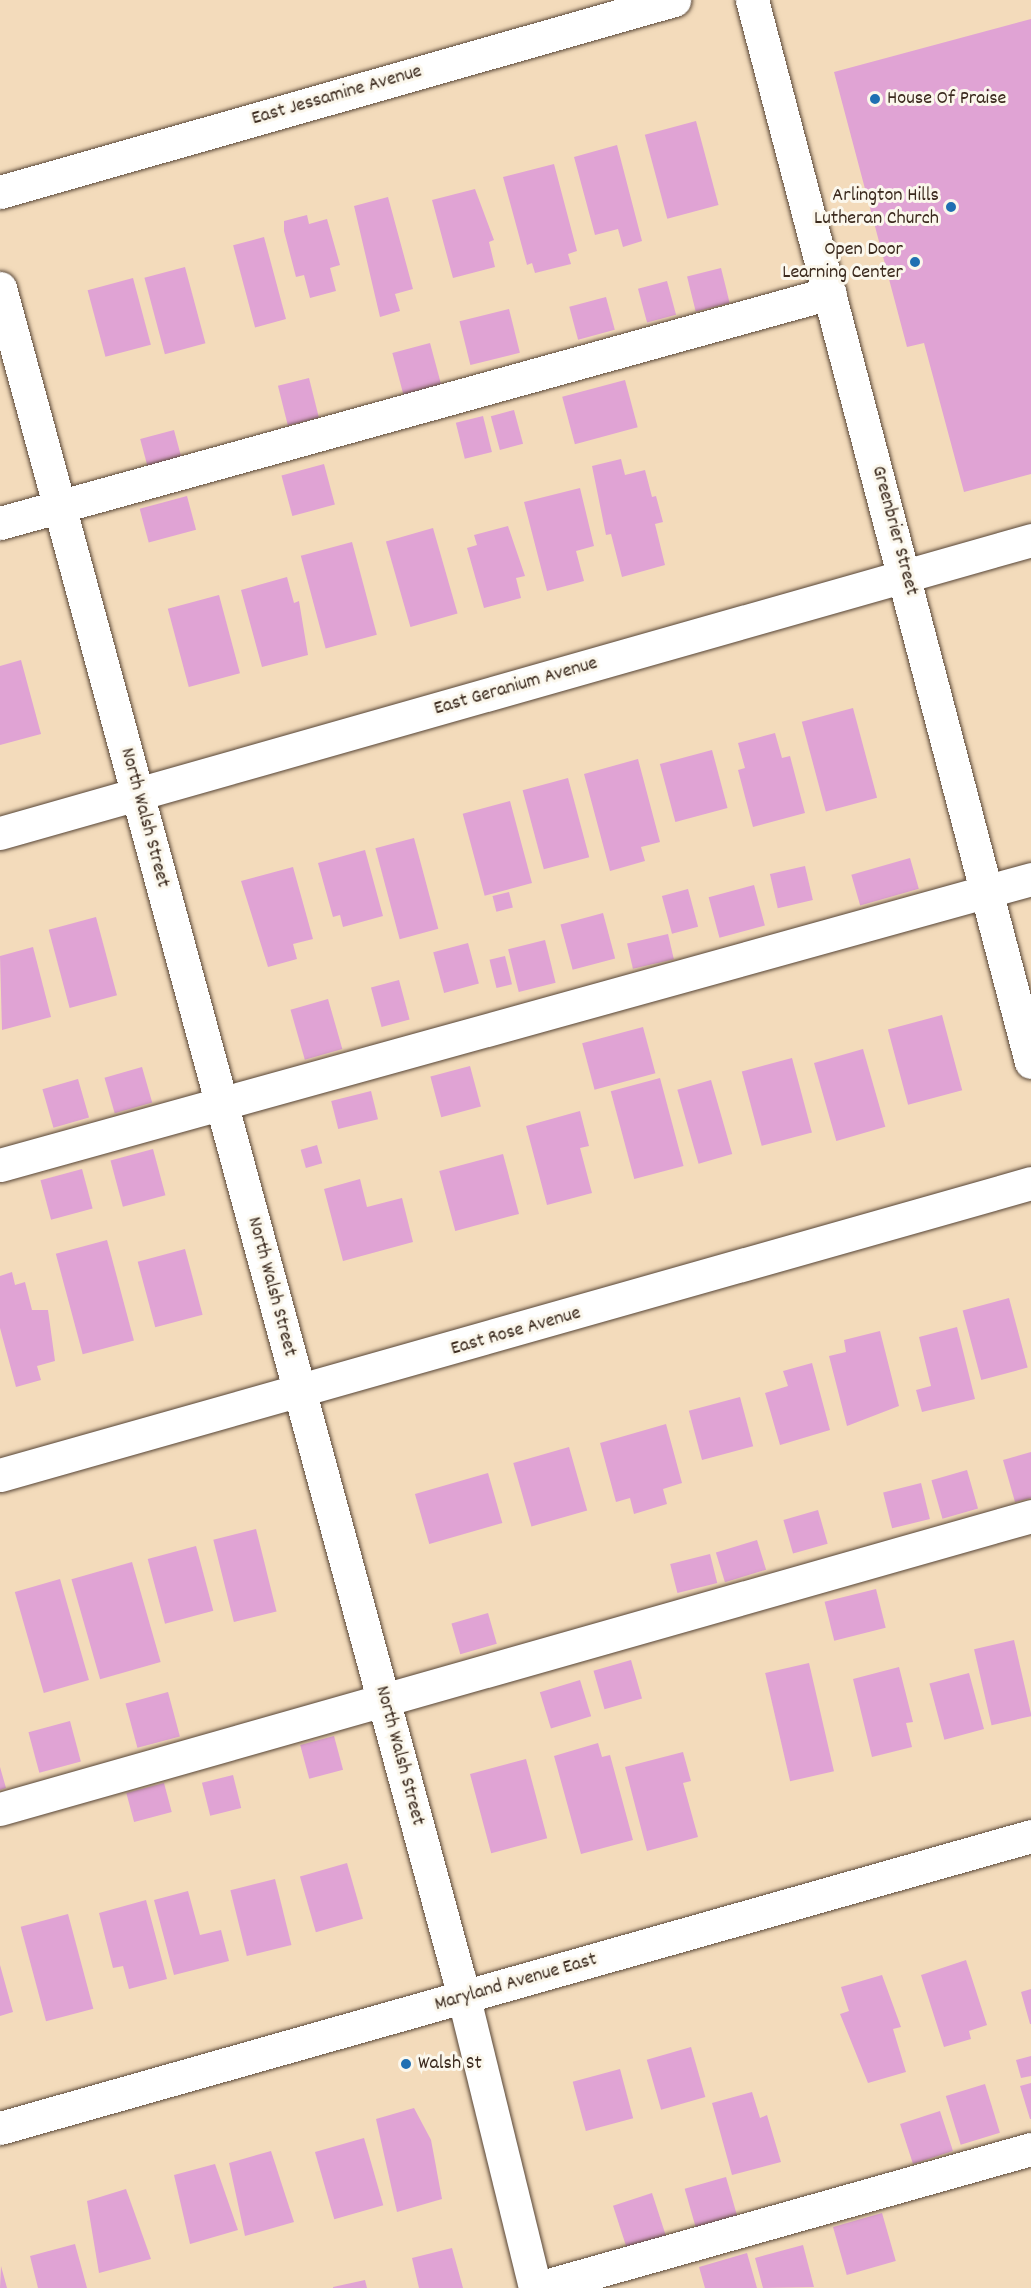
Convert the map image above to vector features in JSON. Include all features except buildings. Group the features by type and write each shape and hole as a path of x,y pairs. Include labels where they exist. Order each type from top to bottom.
{"street":[{"name":"East Jessamine Avenue","path":"0,192 674,0"},
{"name":"Greenbrier Street","path":"752,0 906,575 1031,1062"},
{"name":"North Walsh Street","path":"0,288 464,1998 537,2288"},
{"path":"0,523 830,293"},
{"name":"East Geranium Avenue","path":"0,833 1031,540"},
{"path":"0,1165 1031,879"},
{"name":"East Rose Avenue","path":"0,1475 300,1393 1031,1183"},
{"path":"0,1809 1031,1516"},
{"name":"Maryland Avenue East","path":"0,2128 1031,1836"},
{"path":"537,2288 1031,2149"}],"place":[{"name":"House Of Praise","path":"875,99"},
{"name":"Arlington Hills Lutheran Church","path":"951,207"},
{"name":"Open Door Learning Center","path":"915,262"},
{"name":"Walsh St","path":"406,2064"}]}
